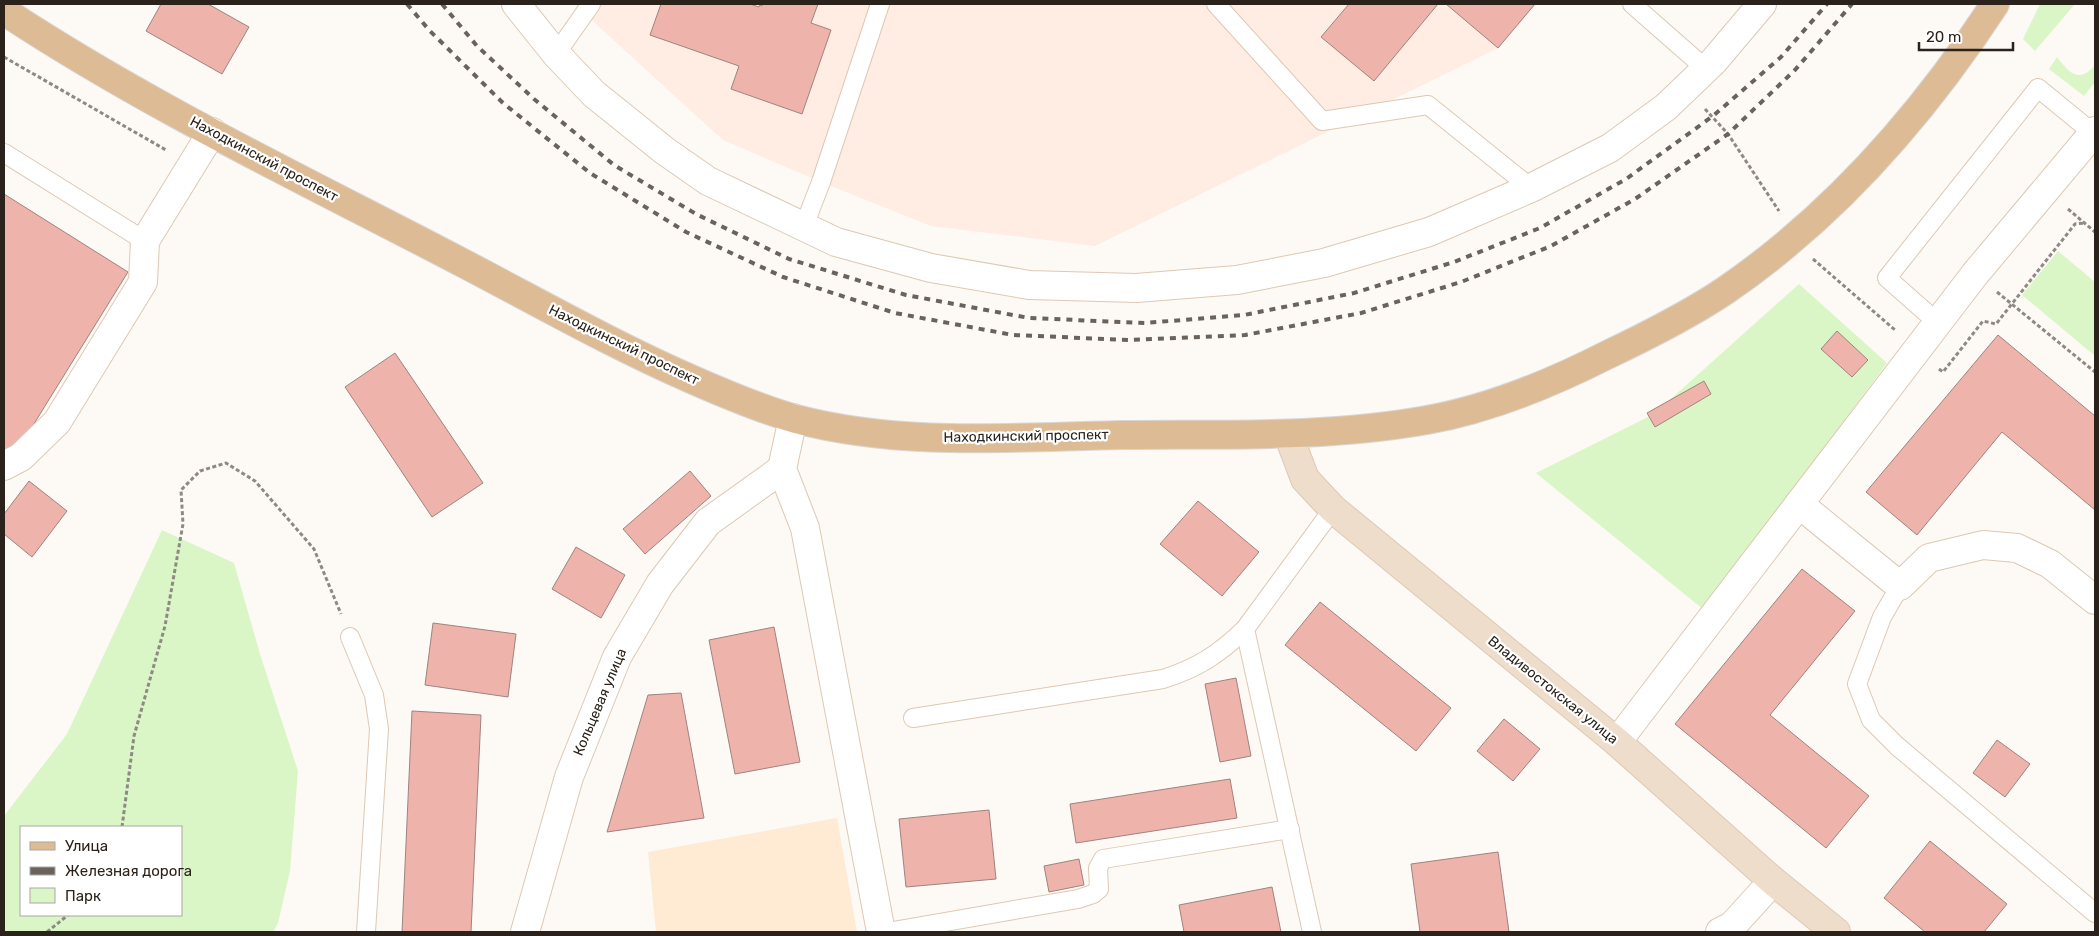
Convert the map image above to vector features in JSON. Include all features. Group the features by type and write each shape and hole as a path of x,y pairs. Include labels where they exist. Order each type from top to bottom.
{"main road":[{"name":"Находкинский проспект","path":"4,11 66,51 212,132 647,360 732,397 793,418 848,430 941,437 1288,434 1355,431 1432,419 1500,401 1570,374 1652,333 1724,291 1801,232 1868,170 1921,107 1970,43 1995,4"},
{"name":"Владивостокская улица","path":"1288,434 1305,479 1332,509 1616,742 1772,881 1836,932"}],"street":[{"path":"516,4 556,54 594,94 664,151 708,180 836,242 931,268 1029,285 1136,288 1237,280 1324,263 1429,232 1531,188 1610,148 1666,107 1706,69 1762,4"},
{"path":"4,466 21,457 57,422 144,282 146,241 212,132"},
{"path":"1616,742 1975,274 2094,132"},
{"path":"793,418 782,468 806,528 881,932"},
{"name":"Кольцевая улица","path":"525,932 569,777 617,657 660,584 708,522 782,468"},
{"path":"1799,504 1900,586 1929,558 1983,545 2017,548 2050,564 2095,600"},
{"path":"1720,932 1732,926 1772,881"}],"lane":[{"path":"556,54 591,4"},
{"path":"804,226 821,182 880,4"},
{"path":"1216,4 1322,121 1428,105 1531,188"},
{"path":"1632,4 1706,69"},
{"path":"1938,323 1887,278 2038,88 2094,132"},
{"path":"4,152 146,241"},
{"path":"913,718 1163,679 1187,671 1207,661 1227,647 1245,629 1332,509"},
{"path":"1900,586 1882,616 1857,684 1871,720 1897,746 2095,913"},
{"path":"1245,629 1312,932"},
{"path":"350,637 374,695 379,729 366,932"},
{"path":"887,932 1078,899 1094,894 1099,889 1098,868 1103,859 1290,829"}],"path":[{"path":"4,57 193,165"},
{"path":"1943,372 1984,321 1996,324 2075,224 2086,224 2095,232"},
{"path":"2017,309 2095,372"},
{"path":"122,826 134,736 165,626 183,524 181,490 200,471 226,463 256,481 314,549 350,637"},
{"path":"47,932 67,916"}],"shaded area":[{"path":"574,4 1537,4 1498,48 1095,246 931,226 723,140"},
{"path":"837,818 857,932 656,932 648,852"}],"green space":[{"path":"2040,4 2075,4 2035,51 2023,39"},
{"path":"2057,57 2074,74 2084,74 2095,65 2095,82 2084,96 2049,69"},
{"path":"2058,251 2095,282 2095,356 2022,295"},
{"path":"1799,284 1887,363 1704,610 1536,473 1654,414"},
{"path":"162,530 234,563 260,654 298,771 290,871 278,923 273,932 4,932 4,816 67,734"}],"building":[{"path":"161,4 208,4 249,27 222,74 146,31"},
{"path":"661,4 750,4 759,7 763,4 818,4 811,23 831,30 802,114 731,89 739,66 650,35"},
{"path":"1349,4 1438,4 1374,81 1321,37"},
{"path":"1446,4 1535,4 1498,48"},
{"path":"4,194 128,272 14,456 4,450"},
{"path":"1837,331 1868,360 1852,377 1821,349"},
{"path":"1998,335 2095,416 2095,510 2002,432 1917,535 1866,492"},
{"path":"395,353 483,483 432,517 345,387"},
{"path":"1704,381 1711,394 1655,427 1647,413"},
{"path":"690,471 711,496 645,554 623,529"},
{"path":"29,481 67,511 32,557 4,534 4,514"},
{"path":"1198,501 1259,552 1222,596 1160,544"},
{"path":"576,547 625,575 601,618 552,589"},
{"path":"1802,569 1855,611 1770,715 1869,796 1826,848 1675,724"},
{"path":"1320,602 1451,708 1416,751 1285,645"},
{"path":"433,623 516,634 508,697 425,685"},
{"path":"774,627 800,762 735,774 709,640"},
{"path":"1236,678 1251,756 1220,762 1205,684"},
{"path":"681,693 704,818 607,832 648,695"},
{"path":"412,711 481,715 471,932 402,932"},
{"path":"1504,719 1540,749 1513,781 1477,751"},
{"path":"1997,740 2030,764 2005,797 1973,773"},
{"path":"1230,779 1237,818 1076,843 1070,804"},
{"path":"989,810 996,879 906,887 899,819"},
{"path":"1930,841 2007,904 1984,932 1925,932 1884,898"},
{"path":"1498,852 1509,932 1420,932 1411,864"},
{"path":"1079,859 1084,885 1049,892 1044,866"},
{"path":"1272,887 1281,932 1184,932 1179,905"}],"railway":[{"path":"407,4 429,30 503,103 590,173 686,232 783,277 895,313 1013,335 1129,340 1245,335 1361,313 1461,282 1551,246 1635,199 1728,134 1795,70 1852,4"},
{"path":"442,4 477,46 534,99 614,165 696,214 789,259 906,295 1029,318 1145,323 1244,315 1354,293 1454,262 1540,228 1626,179 1713,116 1781,57 1827,4"}]}
